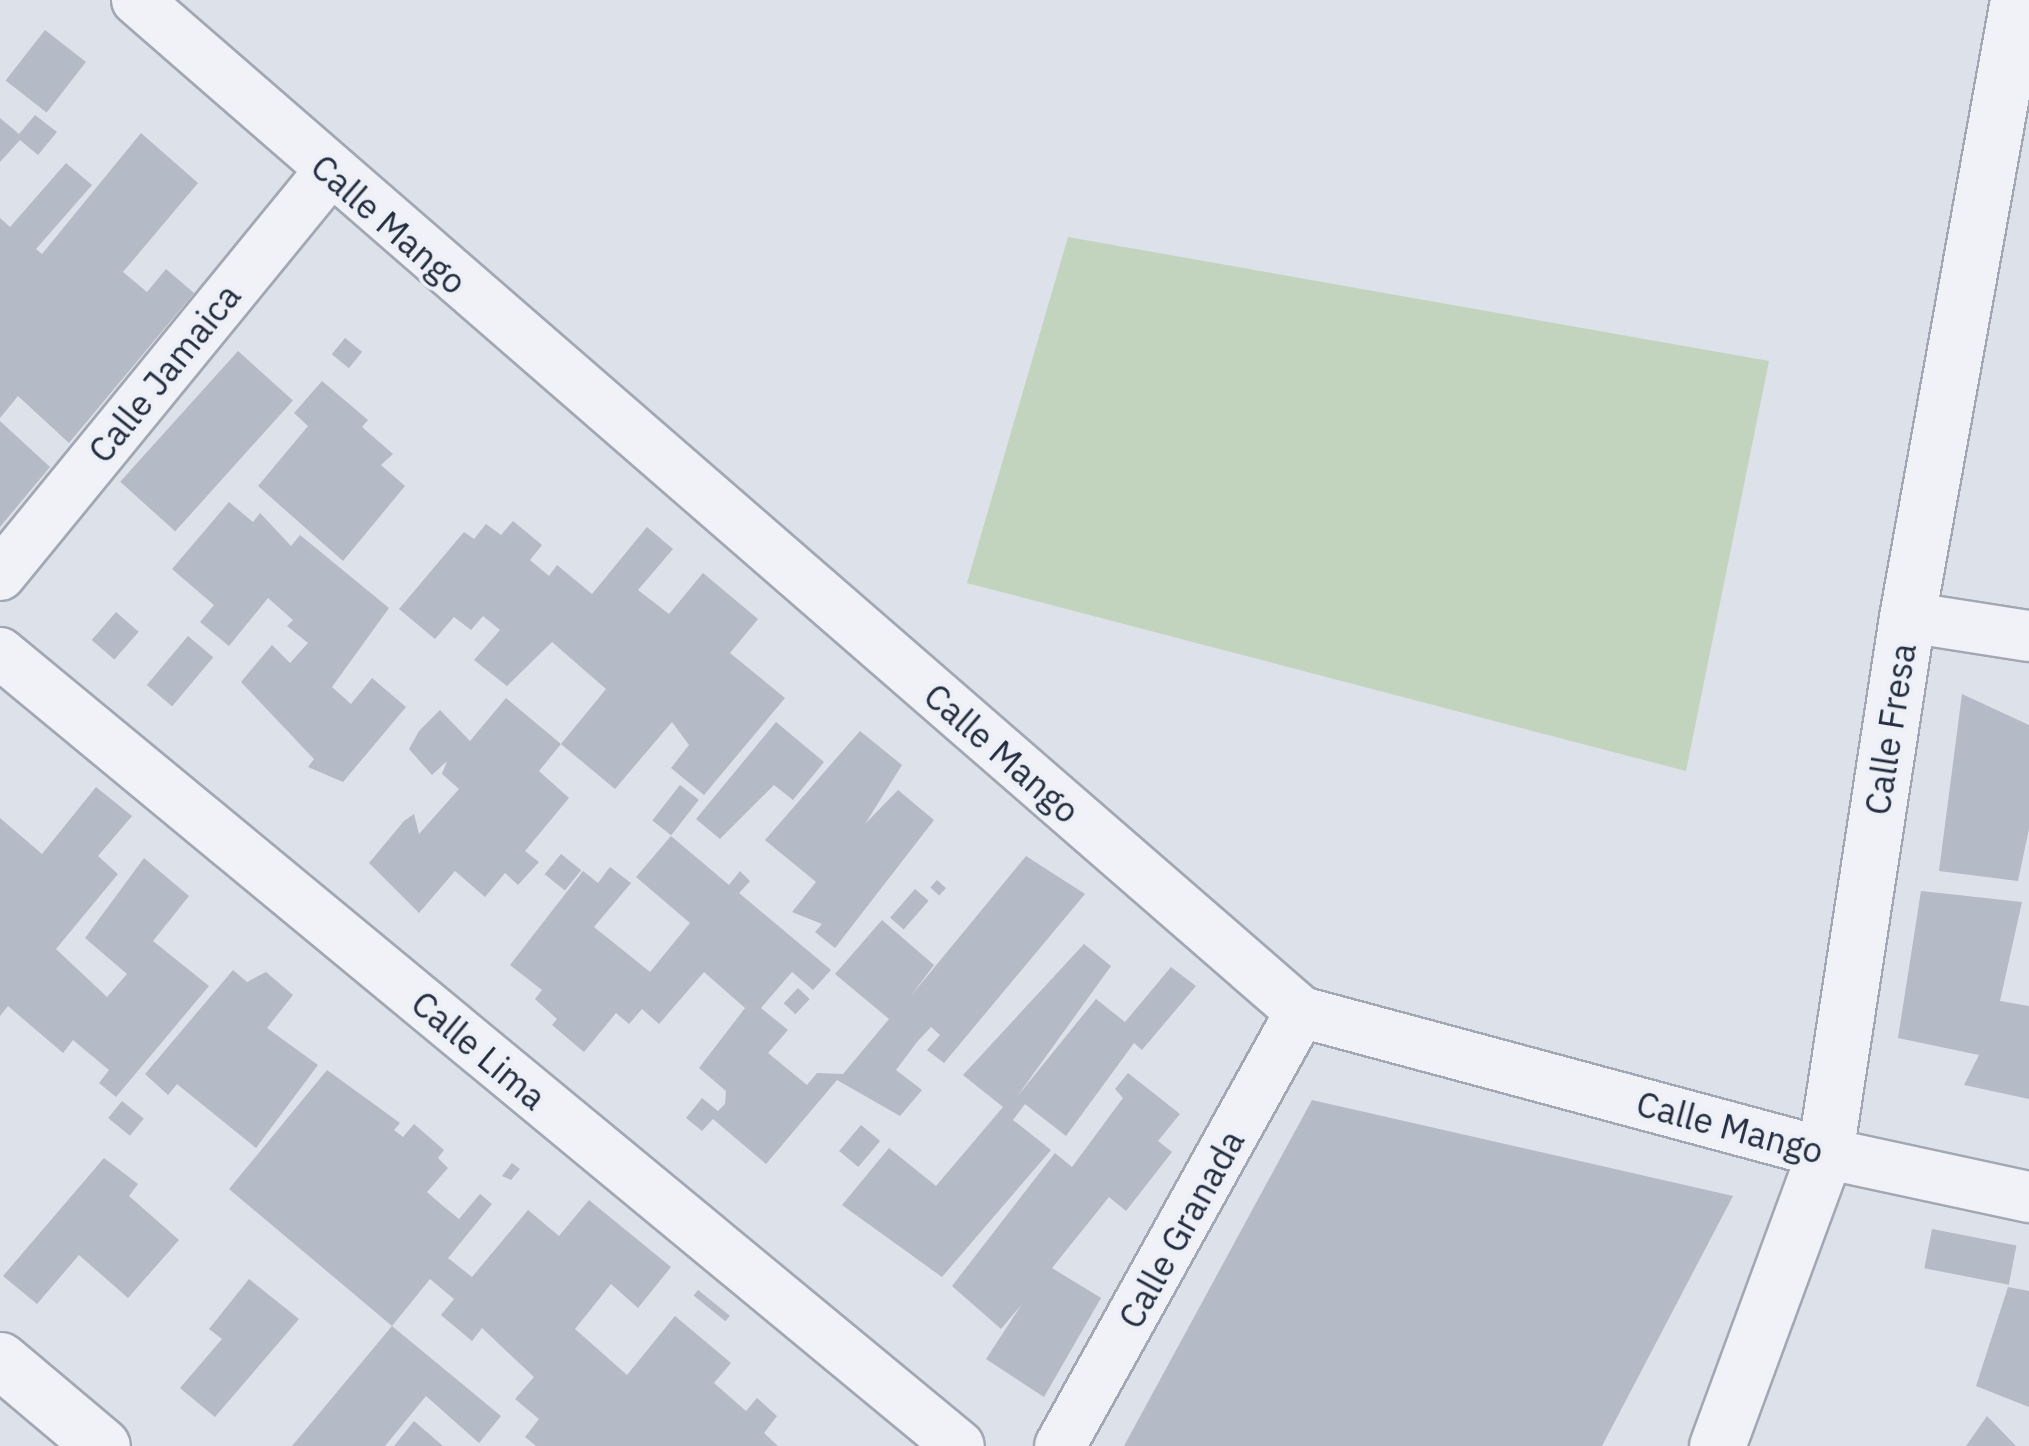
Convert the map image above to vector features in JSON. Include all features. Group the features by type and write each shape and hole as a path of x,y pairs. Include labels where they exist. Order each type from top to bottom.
{"street":[{"name":"Calle Mango","path":"137,0 329,172 1302,1012 1825,1153 2029,1197"},
{"name":"Calle Fresa","path":"1717,1446 1825,1153 1907,617 2019,70 2018,0"},
{"name":"Calle Jamaica","path":"0,575 329,172"},
{"path":"1907,617 2029,636"},
{"name":"Calle Lima","path":"0,653 959,1446"},
{"name":"Calle Granada","path":"1060,1446 1302,1012"},
{"path":"0,1360 102,1446"}],"green space":[{"path":"1068,237 1769,361 1686,771 967,583"}],"building":[{"path":"45,30 86,62 47,112 6,80"},
{"path":"35,115 57,132 38,155 20,140 0,162 0,118 19,134"},
{"path":"141,133 198,183 123,272 147,292 166,269 194,293 69,443 18,396 0,418 0,218 10,227 66,163 92,185 36,249 42,254"},
{"path":"345,338 362,352 349,368 332,354"},
{"path":"238,351 293,401 175,531 120,482"},
{"path":"322,381 368,420 362,427 393,454 381,465 405,486 343,561 258,486 308,426 294,413"},
{"path":"0,421 50,467 0,527"},
{"path":"229,502 253,522 260,513 291,546 300,535 389,608 332,687 351,704 372,678 406,707 343,782 308,767 314,759 241,682 272,645 290,663 308,643 287,626 293,620 268,598 229,646 200,622 214,605 172,569"},
{"path":"513,521 542,545 530,560 549,576 557,565 592,594 647,527 673,549 638,590 669,614 703,573 758,619 730,653 785,698 704,795 671,768 689,745 672,722 615,789 561,744 606,689 552,642 507,686 474,660 500,630 483,616 471,630 454,617 435,639 399,609 464,532 474,539 486,524 501,535"},
{"path":"116,612 139,632 114,660 92,640"},
{"path":"188,636 213,657 172,706 147,685"},
{"path":"1962,694 2029,725 2029,829 2018,881 1939,871"},
{"path":"506,698 561,744 539,771 569,798 525,851 539,862 518,885 505,873 485,897 455,871 419,913 369,863 404,821 414,814 419,834 459,789 442,774 447,761 432,775 409,749 419,731 440,710 470,741"},
{"path":"776,722 824,762 793,800 774,785 720,839 696,819"},
{"path":"860,731 902,765 865,824 898,790 934,820 835,948 815,932 822,924 792,912 816,882 765,840"},
{"path":"680,785 699,800 671,835 652,820"},
{"path":"96,787 132,816 98,856 118,874 56,949 107,997 127,974 85,938 144,858 189,896 153,941 209,986 116,1097 99,1083 109,1070 73,1040 63,1053 8,1006 0,1016 0,818 42,854"},
{"path":"671,836 729,885 740,871 750,881 739,893 831,970 813,990 792,972 761,1008 788,1030 768,1053 807,1085 817,1073 843,1074 889,1019 835,974 882,920 934,965 910,997 1026,856 1085,894 944,1063 927,1050 940,1035 931,1027 917,1042 896,1070 922,1090 900,1116 837,1080 766,1164 713,1119 702,1131 686,1118 702,1098 718,1111 725,1104 726,1091 699,1068 745,1008 704,972 659,1024 642,1009 629,1024 616,1013 584,1052 552,1025 557,1019 535,999 542,990 510,965 583,871 598,883 610,867 631,883 594,927 650,972 690,923 636,877"},
{"path":"561,854 581,870 565,891 545,874"},
{"path":"937,880 946,888 939,895 930,887"},
{"path":"915,889 929,901 904,929 890,918"},
{"path":"1921,891 2022,902 2000,1001 2029,1006 2029,1099 1964,1085 1979,1055 1898,1038"},
{"path":"1084,944 1111,966 1016,1098 1096,999 1125,1022 1171,967 1196,986 1142,1050 1134,1043 1066,1136 1025,1104 1013,1120 1051,1150 942,1277 842,1205 889,1148 936,1186 1003,1107 963,1075"},
{"path":"233,970 247,982 266,972 293,995 267,1028 318,1065 256,1148 177,1084 168,1095 145,1074"},
{"path":"798,988 810,999 795,1014 784,1003"},
{"path":"327,1070 400,1123 394,1130 403,1137 414,1124 444,1150 438,1158 448,1168 427,1192 459,1219 480,1194 492,1204 448,1258 472,1277 528,1210 559,1236 589,1200 671,1267 638,1308 611,1284 575,1329 627,1375 675,1316 731,1363 714,1383 746,1411 757,1398 777,1416 764,1433 778,1446 536,1446 525,1437 539,1419 515,1399 534,1377 482,1328 472,1341 441,1315 454,1299 430,1279 392,1326 229,1189"},
{"path":"1128,1073 1180,1114 1158,1141 1172,1152 1126,1211 1109,1197 1052,1268 1101,1298 1044,1397 986,1359 1022,1304 1001,1329 952,1286 1055,1153 1072,1167 1123,1098 1115,1089"},
{"path":"1312,1100 1733,1196 1602,1446 1124,1446"},
{"path":"122,1101 144,1119 130,1136 108,1118"},
{"path":"861,1125 880,1141 858,1167 839,1151"},
{"path":"104,1158 138,1184 129,1196 179,1240 128,1298 79,1255 37,1304 3,1276"},
{"path":"512,1163 520,1169 511,1180 502,1176"},
{"path":"1932,1229 2016,1245 2009,1285 1924,1268"},
{"path":"249,1279 299,1319 215,1417 180,1388 222,1339 209,1329"},
{"path":"2008,1287 2029,1291 2029,1407 1976,1386"},
{"path":"698,1290 730,1316 725,1321 694,1295"},
{"path":"392,1326 501,1416 479,1443 426,1396 385,1446 292,1446"},
{"path":"1987,1416 2016,1446 1966,1446"},
{"path":"414,1421 443,1446 394,1446"}]}
